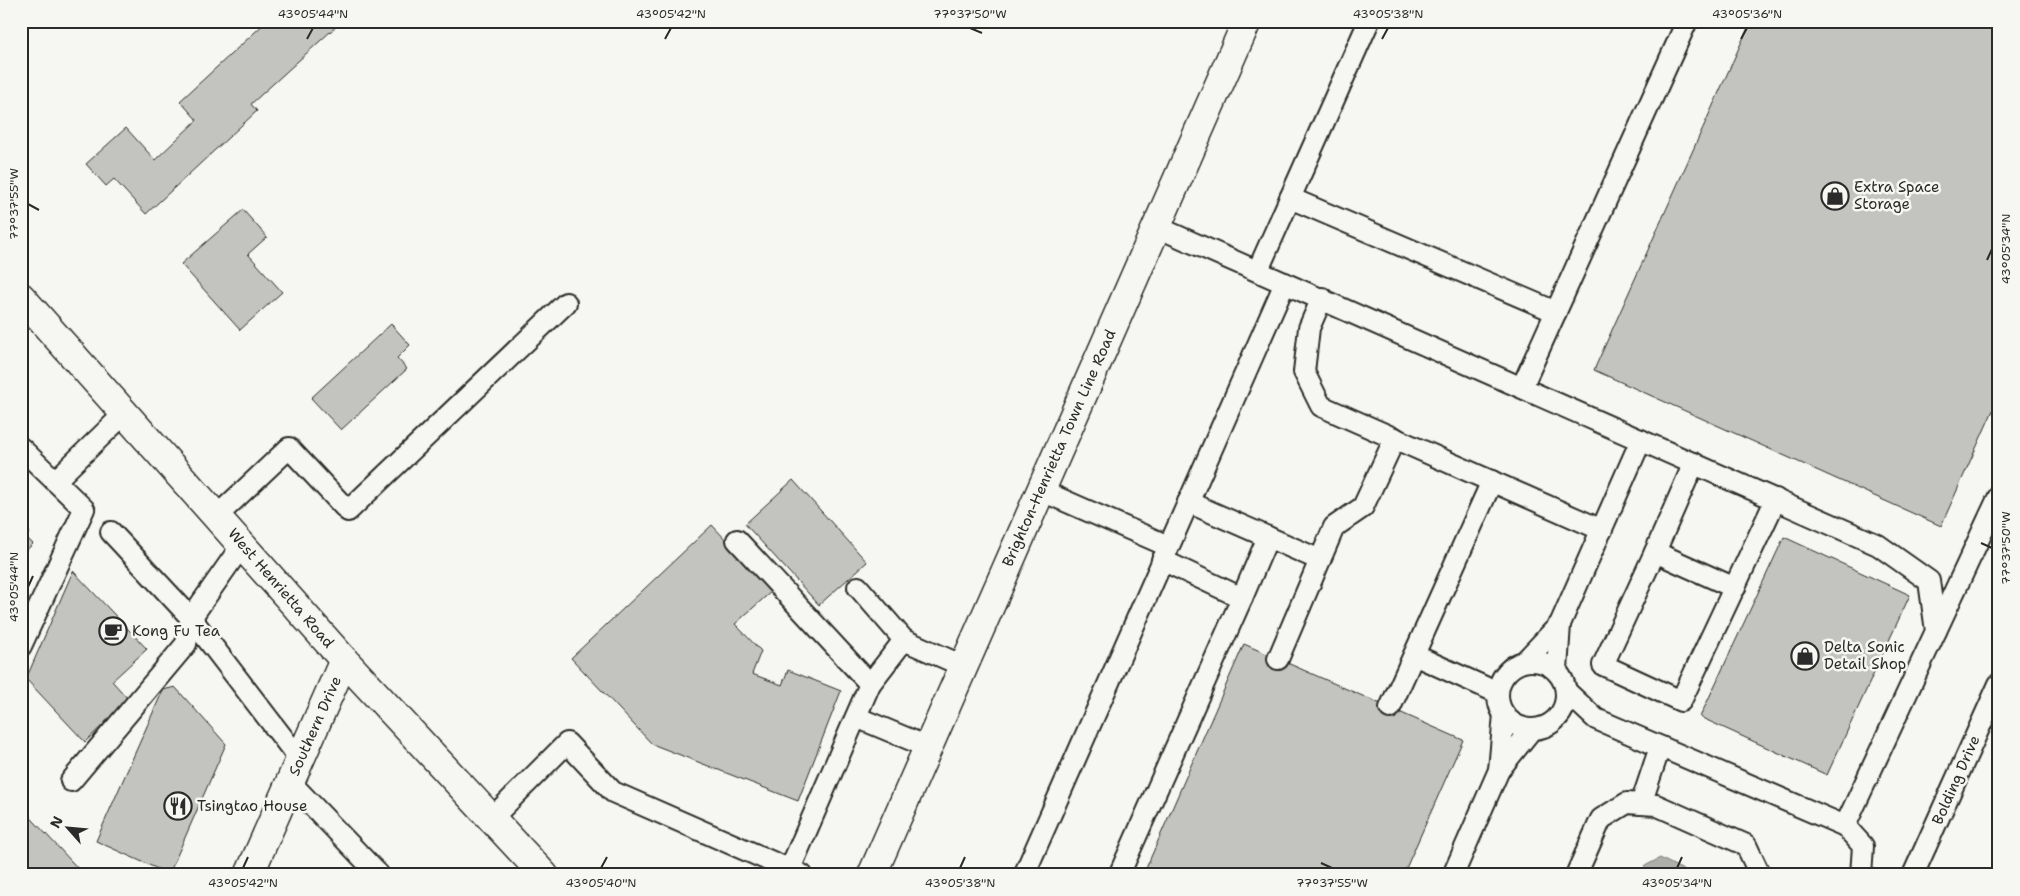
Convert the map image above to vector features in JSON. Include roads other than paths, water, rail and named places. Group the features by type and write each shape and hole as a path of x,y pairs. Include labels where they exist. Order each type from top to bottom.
{"street":[{"name":"Brighton-Henrietta Town Line Road","path":"872,875 1247,21"},
{"name":"West Henrietta Road","path":"21,297 218,516 344,660 544,875"},
{"name":"Southern Drive","path":"249,875 344,660"}],"lane":[{"path":"1258,270 1369,21"},
{"path":"1522,387 1687,21"},
{"path":"1290,198 1556,312"},
{"path":"1157,227 1322,298 1878,545 1929,581 1936,631"},
{"path":"1024,875 1285,283"},
{"path":"1322,298 1309,328 1304,372 1321,406 1602,530"},
{"path":"218,516 289,448 348,511 566,303"},
{"path":"55,481 125,413"},
{"path":"1278,659 1334,527 1363,507 1395,438"},
{"path":"1525,661 1560,624 1641,440"},
{"path":"21,448 84,509 21,646"},
{"path":"1694,464 1603,664 1681,701 1776,499"},
{"path":"1390,708 1492,481"},
{"path":"1040,490 1165,553 1242,598"},
{"path":"1845,826 1999,496"},
{"path":"1188,502 1320,560"},
{"path":"111,532 191,618 295,771 379,875"},
{"path":"1119,875 1268,537"},
{"path":"737,540 870,684"},
{"path":"71,781 186,644 191,618 242,544"},
{"path":"1655,552 1735,588"},
{"path":"858,587 904,640 963,666"},
{"path":"1557,670 1560,624"},
{"path":"492,820 567,743 613,792 796,872 870,684 904,640"},
{"path":"1414,655 1498,693"},
{"path":"1537,660 1557,670 1563,680 1566,702 1562,713 1554,721 1543,727 1532,729 1521,727 1504,714 1499,704 1500,682 1515,665 1525,661 1537,660"},
{"name":"Bolding Drive","path":"1913,875 1999,684"},
{"path":"1566,691 1596,719 1845,826 1863,846 1861,875"},
{"path":"1499,770 1504,714"},
{"path":"856,716 928,747"},
{"path":"1554,721 1596,719"},
{"path":"1453,875 1499,770 1532,729"},
{"path":"1641,804 1660,747"},
{"path":"1576,875 1602,819 1627,803 1656,805 1746,845 1760,875"}],"place":[{"name":"Extra Space Storage","path":"1835,196"},
{"name":"Kong Fu Tea","path":"113,631"},
{"name":"Delta Sonic Detail Shop","path":"1805,656"},
{"name":"Tsingtao House","path":"178,806"}]}
